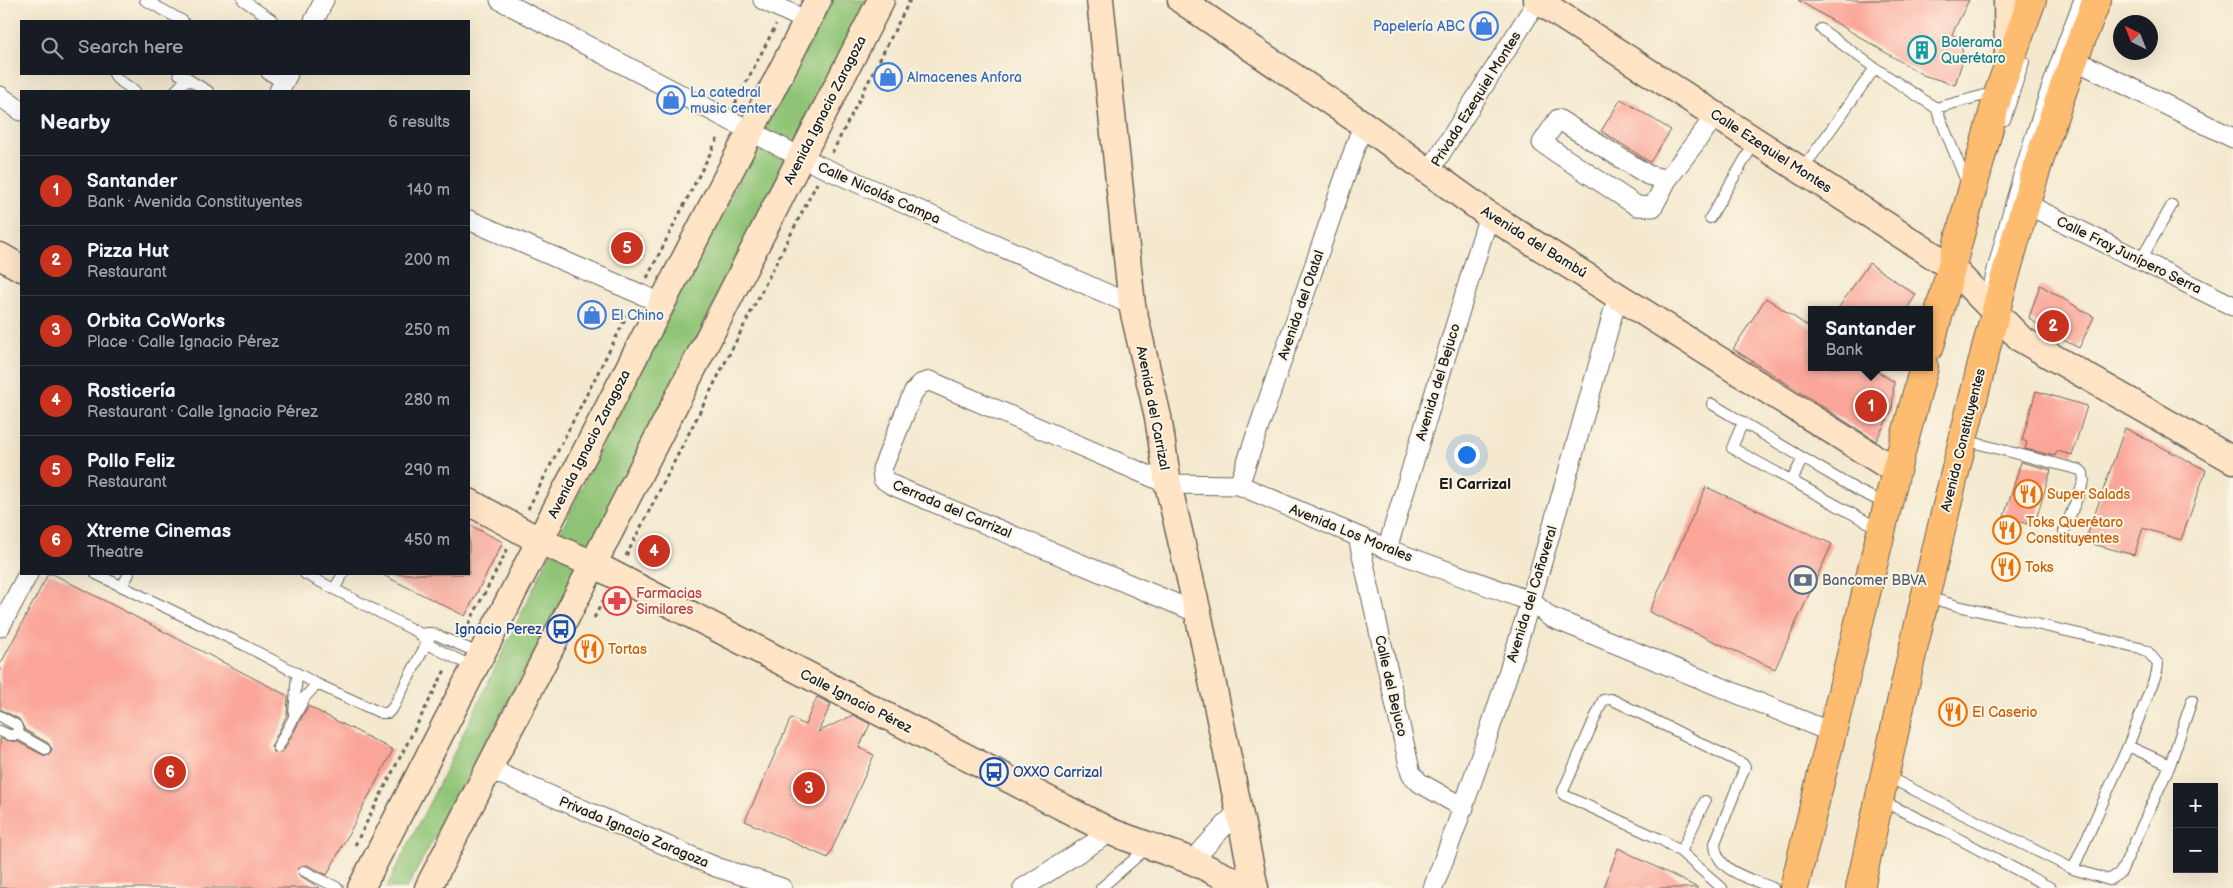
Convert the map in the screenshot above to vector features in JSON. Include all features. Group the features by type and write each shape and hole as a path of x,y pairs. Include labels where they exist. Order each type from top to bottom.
{"main road":[{"name":"Avenida Ignacio Zaragoza","path":"428,888 489,769 605,571 813,163 881,0"},
{"name":"Avenida del Carrizal","path":"1100,0 1132,305 1158,417 1168,484 1198,613 1255,888"},
{"name":"Avenida del Bambú","path":"1181,0 1363,124 1489,215 1896,471"},
{"name":"Calle Ezequiel Montes","path":"1537,0 1954,271 1987,309 2021,339 2233,460"},
{"path":"2007,0 2018,56"},
{"path":"1933,357 1971,194 1999,91 2018,56 2032,0"},
{"name":"Avenida Constituyentes","path":"1860,888 1924,596 1963,439 1987,309 2073,59 2097,0"},
{"name":"Avenida Ignacio Zaragoza","path":"361,888 472,655 540,541 650,298 750,132 812,11"},
{"path":"0,256 20,267"},
{"path":"1794,888 1839,737 1896,471 1929,371"},
{"name":"Calle Ignacio Pérez","path":"470,503 540,541 605,571 1111,832 1192,861 1249,888"}],"street":[{"path":"314,20 324,0"},
{"name":"Calle Nicolás Campa","path":"500,0 750,132 813,163 1132,305"},
{"path":"763,0 784,10 812,11"},
{"name":"Privada Ezequiel Montes","path":"1429,172 1537,0"},
{"path":"2073,59 2231,133"},
{"path":"0,96 20,110"},
{"path":"1667,180 1648,175 1558,119 1542,143 1637,206 1653,207 1667,180 1716,115"},
{"name":"Avenida del Otatal","path":"1239,486 1363,124"},
{"name":"Calle Fray Junípero Serra","path":"2024,203 2233,306"},
{"name":"Avenida del Bejuco","path":"1388,549 1489,215"},
{"path":"470,220 650,298"},
{"name":"Avenida del Cañaveral","path":"1433,888 1464,808 1532,602 1618,295"},
{"name":"Cerrada del Carrizal","path":"1168,484 930,381 920,384 913,393 882,469 883,479 892,485 1198,613"},
{"name":"Avenida Los Morales","path":"1168,484 1239,486 1388,549 1532,602 1550,617 1839,737"},
{"name":"Calle del Bejuco","path":"1358,537 1411,774 1420,783 1464,808"},
{"path":"0,628 27,575"},
{"name":"Privada Ignacio Zaragoza","path":"489,769 716,867 782,888"},
{"path":"1192,861 1238,811"},
{"path":"1023,888 1111,832"}],"lane":[{"path":"145,0 181,20"},
{"path":"243,0 273,20"},
{"path":"1987,309 2011,196 2059,51 2079,0"},
{"path":"1821,28 1875,68 1936,108 1971,194"},
{"path":"2001,130 2018,56"},
{"path":"1801,171 1875,68"},
{"path":"115,75 117,79 134,90"},
{"path":"176,90 184,76 206,90"},
{"path":"1936,108 1999,91"},
{"path":"1710,218 1756,141"},
{"path":"1954,271 1990,167"},
{"path":"2140,260 2172,205"},
{"path":"1712,404 1803,458 1885,518"},
{"path":"1855,686 1905,474 1921,420"},
{"path":"1742,422 1732,448 1792,480 1885,518"},
{"path":"1963,439 2080,470 2083,473 2084,481 2064,532"},
{"path":"1792,480 1803,458"},
{"path":"98,575 208,626 317,684 365,706 388,713 432,633"},
{"path":"122,586 128,575"},
{"path":"307,575 419,633 427,644 452,656 472,655"},
{"path":"334,589 342,575"},
{"path":"1924,596 1958,606 2140,648 2148,652 2158,664 2157,672 2128,746 2073,869"},
{"path":"419,633 432,633 472,655"},
{"path":"294,716 298,673"},
{"path":"278,747 305,697 317,684"},
{"path":"1722,888 1681,852 1662,840 1564,795 1563,791 1603,700 1611,699 1743,764 1745,768 1715,843 1715,853 1719,861 1728,869 1773,888"},
{"path":"1882,787 2073,869 2109,880 2122,872 2170,765 2192,700"},
{"path":"0,716 16,725 20,735"},
{"path":"0,731 9,735 20,735 45,749"},
{"path":"2128,746 2170,765"},
{"path":"1882,787 1944,831 2051,888"},
{"path":"1681,852 1705,802"},
{"path":"1101,888 1149,846"},
{"path":"304,871 338,888"}],"path":[{"path":"592,621 605,571 813,163 910,0"},
{"path":"472,655 518,529 650,298 727,120 784,10"},
{"path":"353,848 452,656"}],"green space":[{"path":"832,0 869,0 573,581 407,888 386,888 439,784 620,409"}],"building":[{"name":"Bolerama Querétaro","path":"1798,0 1969,0 1952,34 1961,41 1963,59 1955,85 1923,75"},
{"path":"1621,99 1671,130 1650,162 1601,131"},
{"path":"1869,263 1916,295 1909,306 1840,306"},
{"path":"2040,285 2094,317 2079,348 2046,331 2029,318"},
{"path":"1766,298 1808,326 1808,371 1877,371 1894,382 1892,410 1876,441 1733,349"},
{"path":"2036,391 2087,406 2072,455 2057,451 2055,456 2025,449 2027,442 2022,440"},
{"path":"2125,428 2206,470 2181,540 2143,528 2134,555 2085,542"},
{"path":"2021,462 2051,470 2034,526 2004,517"},
{"path":"1706,487 1832,544 1775,669 1649,612"},
{"path":"470,526 503,542 465,616 383,575 470,575"},
{"path":"47,575 55,575 288,696 287,715 271,747 275,753 284,750 308,706 393,750 327,875 307,865 298,868 299,875 320,888 0,888 0,739 18,742 45,756 49,755 52,749 48,743 25,730 19,719 0,709 0,665"},
{"path":"817,697 831,704 818,732 853,715 870,724 859,748 874,755 828,858 745,821 791,718 805,725"},
{"path":"1618,848 1698,888 1604,888"}],"place":[{"name":"Papelería ABC","path":"1484,26"},
{"name":"Bolerama Querétaro","path":"1922,50"},
{"name":"Almacenes Anfora","path":"888,77"},
{"name":"La catedral music center","path":"671,100"},
{"name":"Pollo Feliz","path":"627,248"},
{"name":"El Chino","path":"592,315"},
{"name":"Pizza Hut","path":"2053,326"},
{"name":"Santander","path":"1871,406"},
{"name":"Super Salads","path":"2028,494"},
{"name":"Toks Querétaro Constituyentes","path":"2007,530"},
{"name":"Rosticería","path":"654,551"},
{"name":"Toks","path":"2006,567"},
{"name":"Bancomer BBVA","path":"1803,580"},
{"name":"Farmacias Similares","path":"617,601"},
{"name":"Ignacio Perez","path":"561,629"},
{"name":"Tortas","path":"589,649"},
{"name":"El Caserio","path":"1953,712"},
{"name":"Xtreme Cinemas","path":"170,772"},
{"name":"OXXO Carrizal","path":"994,772"},
{"name":"Orbita CoWorks","path":"809,788"}],"district":[{"name":"El Carrizal","path":"1475,484"}]}
